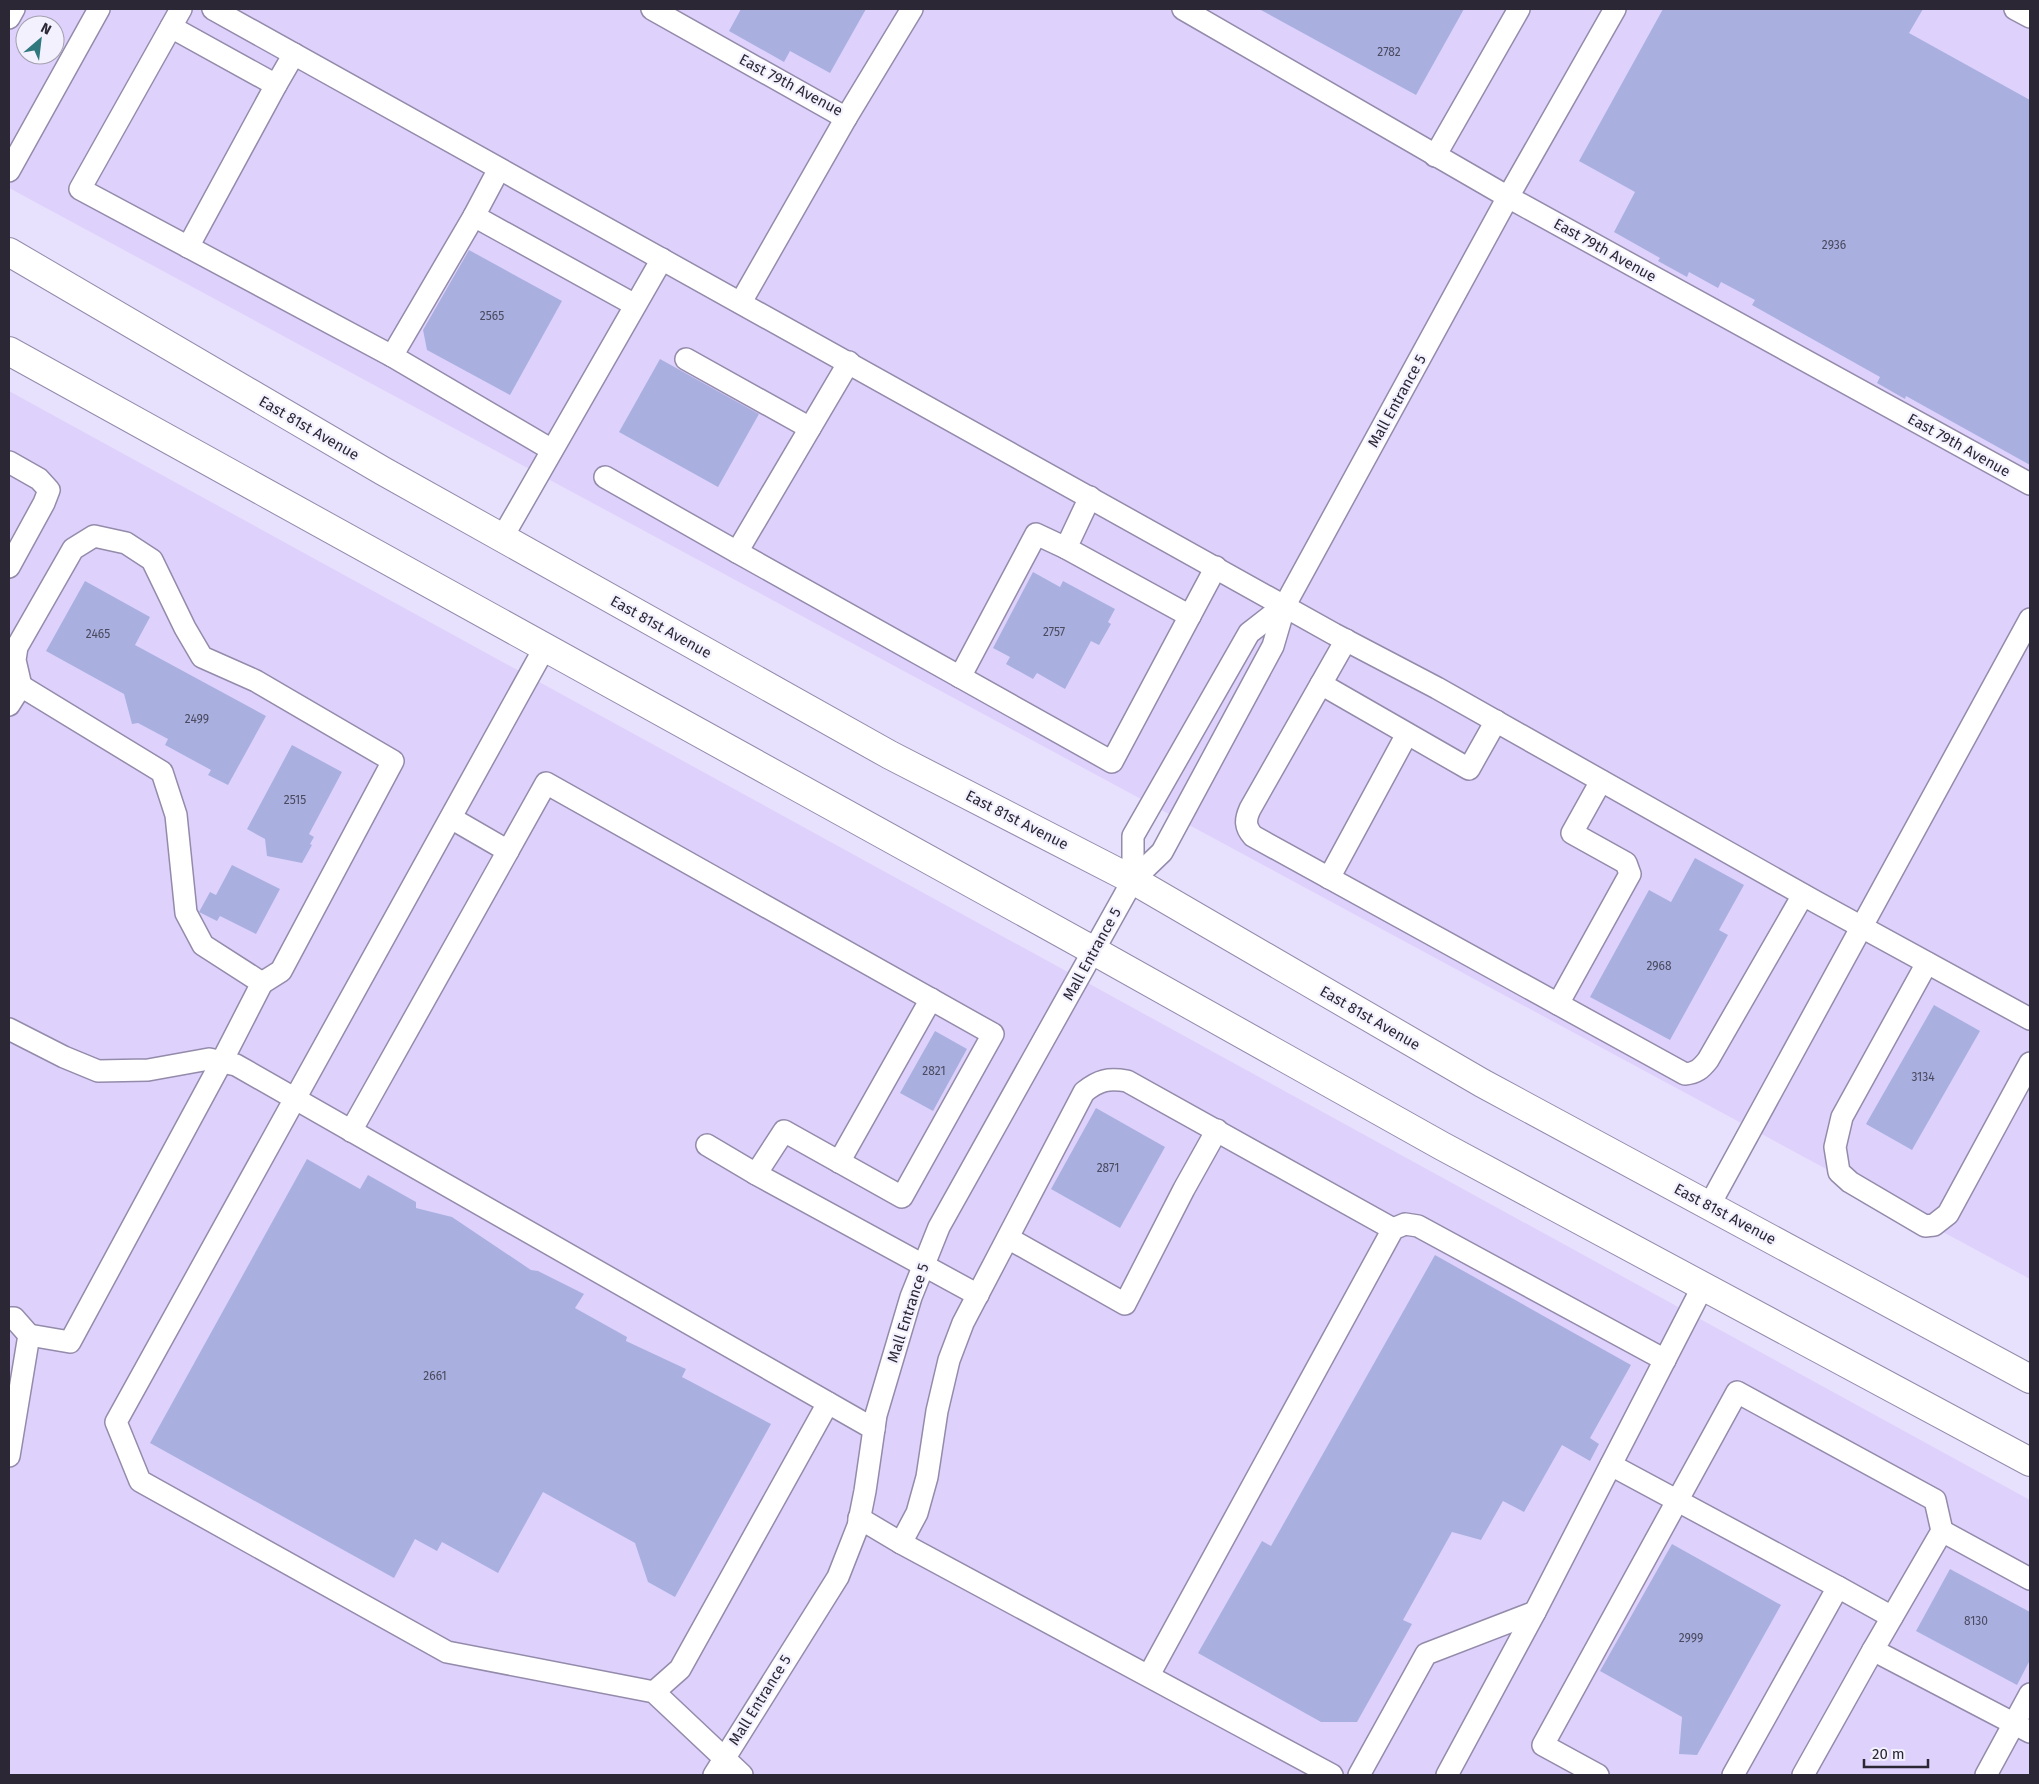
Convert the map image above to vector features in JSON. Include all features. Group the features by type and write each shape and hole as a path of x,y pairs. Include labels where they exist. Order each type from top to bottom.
{"highway":[{"name":"East 81st Avenue","path":"9,252 382,471 890,755 1133,880 1482,1083 2030,1379"},
{"path":"9,351 1094,951 1442,1146 2030,1462"}],"lane":[{"path":"9,18 14,9"},
{"path":"9,171 99,9"},
{"path":"213,9 1346,640 1385,659 1861,928 2030,1019"},
{"name":"East 79th Avenue","path":"652,9 846,118 912,9"},
{"name":"East 79th Avenue","path":"1183,9 1508,197 2030,484"},
{"path":"1436,156 1519,9"},
{"name":"Mall Entrance 5","path":"719,1767 838,1577 859,1518 865,1491 876,1415 911,1297 939,1227 1133,880 1162,852 1273,646 1285,605 1508,197 1614,9"},
{"path":"2015,9 2030,17"},
{"path":"276,85 176,18 80,189 392,356 552,450"},
{"path":"188,247 294,54"},
{"path":"741,302 846,118"},
{"path":"392,356 474,216 499,169"},
{"path":"474,216 635,305"},
{"path":"502,538 662,259"},
{"path":"686,359 810,428"},
{"path":"737,552 849,362"},
{"path":"9,462 39,479 49,490 44,503 9,567"},
{"path":"605,477 1112,762 1216,567"},
{"path":"1066,548 1090,497"},
{"path":"960,677 1036,534 1066,548 1190,616"},
{"path":"9,705 20,686 15,660 16,646 73,549 94,536 126,543 152,560 185,628 202,657 256,681 393,761 281,971 262,983 222,1062 70,1342 28,1335 14,1318 9,1318"},
{"name":"Mall Entrance 5","path":"1133,880 1133,836 1249,633 1285,605"},
{"path":"1709,1206 2030,619"},
{"path":"1346,640 1246,819 1247,829 1253,836 1685,1074 1693,1074 1701,1069 1708,1060 1803,895"},
{"path":"545,647 116,1422 140,1481 447,1652 654,1692 719,1767 742,1775"},
{"path":"1321,684 1469,769 1496,721"},
{"path":"20,686 162,772 176,814 186,913 204,945 262,983"},
{"path":"1329,878 1407,734"},
{"path":"1558,1004 1630,874 1626,863 1572,833 1601,781"},
{"path":"351,1131 546,783 993,1034 902,1197 784,1131 756,1174"},
{"path":"450,818 508,851"},
{"path":"1927,963 1842,1117 1835,1147 1839,1172 1850,1182 1925,1226 1934,1225 1948,1214 2030,1063"},
{"path":"839,1162 931,999"},
{"path":"9,1029 64,1057 98,1071 148,1070 209,1059 236,1065 874,1429"},
{"path":"901,1543 917,1513 927,1477 937,1411 949,1360 963,1323 1084,1092 1096,1082 1115,1079 1127,1080 1393,1229"},
{"path":"1008,1238 1125,1304 1217,1130"},
{"path":"707,1145 756,1174 978,1295"},
{"path":"1149,1675 1393,1229 1405,1224 1418,1226 1665,1360"},
{"path":"1447,1775 1535,1612 1703,1286"},
{"path":"9,1456 28,1335"},
{"path":"1598,1775 1542,1745 1736,1392 1935,1500 1942,1531 1803,1775"},
{"path":"654,1692 680,1669 828,1403"},
{"path":"1611,1465 1892,1617"},
{"path":"859,1518 901,1543 1332,1775"},
{"path":"1942,1531 2030,1579"},
{"path":"1733,1775 1838,1587"},
{"path":"1359,1775 1426,1654 1535,1612"},
{"path":"1873,1650 2022,1728"},
{"path":"1986,1775 2022,1728 2030,1694"}],"shaded area":[{"path":"9,9 2030,9 2030,1279 9,188"},
{"path":"9,391 2030,1500 2030,1775 9,1775"}],"building":[{"path":"741,9 866,9 830,73 790,51 784,62 729,31"},
{"path":"1259,9 1464,9 1416,95"},
{"path":"1663,9 1923,9 1909,33 2030,100 2030,465 1906,396 1905,399 1877,383 1880,377 1752,305 1755,300 1721,282 1718,288 1689,272 1687,277 1658,261 1660,258 1614,232 1635,192 1579,161"},
{"path":"469,250 562,301 510,395 427,350 423,330"},
{"path":"660,359 759,414 718,487 619,432"},
{"path":"1033,572 1060,587 1063,581 1115,609 1108,622 1111,624 1099,645 1091,641 1065,689 1037,673 1033,679 1006,664 1010,657 993,648"},
{"path":"85,581 150,617 135,645 266,716 228,785 208,775 211,770 165,745 168,739 138,723 132,724 124,694 46,651"},
{"path":"292,745 342,772 309,834 314,837 310,844 312,845 302,863 267,856 265,839 247,829"},
{"path":"1695,858 1744,885 1719,930 1728,935 1670,1040 1590,997 1649,890 1671,902"},
{"path":"232,865 280,889 256,934 220,916 217,921 199,912 210,892 216,895"},
{"path":"1934,1005 1980,1031 1912,1150 1866,1124"},
{"path":"935,1031 967,1049 933,1111 900,1093"},
{"path":"1096,1108 1165,1147 1120,1228 1051,1189"},
{"path":"307,1159 360,1189 368,1175 416,1202 416,1208 452,1217 531,1270 538,1271 584,1294 575,1308 627,1337 626,1341 686,1369 682,1377 771,1424 675,1597 648,1582 635,1543 543,1492 498,1573 442,1542 437,1551 415,1539 394,1578 150,1443"},
{"path":"1435,1255 1631,1365 1590,1438 1599,1444 1590,1461 1562,1445 1524,1512 1503,1501 1481,1540 1452,1532 1403,1620 1412,1624 1357,1722 1321,1722 1198,1653 1262,1541 1271,1546"},
{"path":"1672,1544 1781,1605 1697,1755 1679,1754 1682,1717 1600,1671"},
{"path":"1950,1569 2030,1612 2030,1660 2017,1685 1916,1631"}]}
